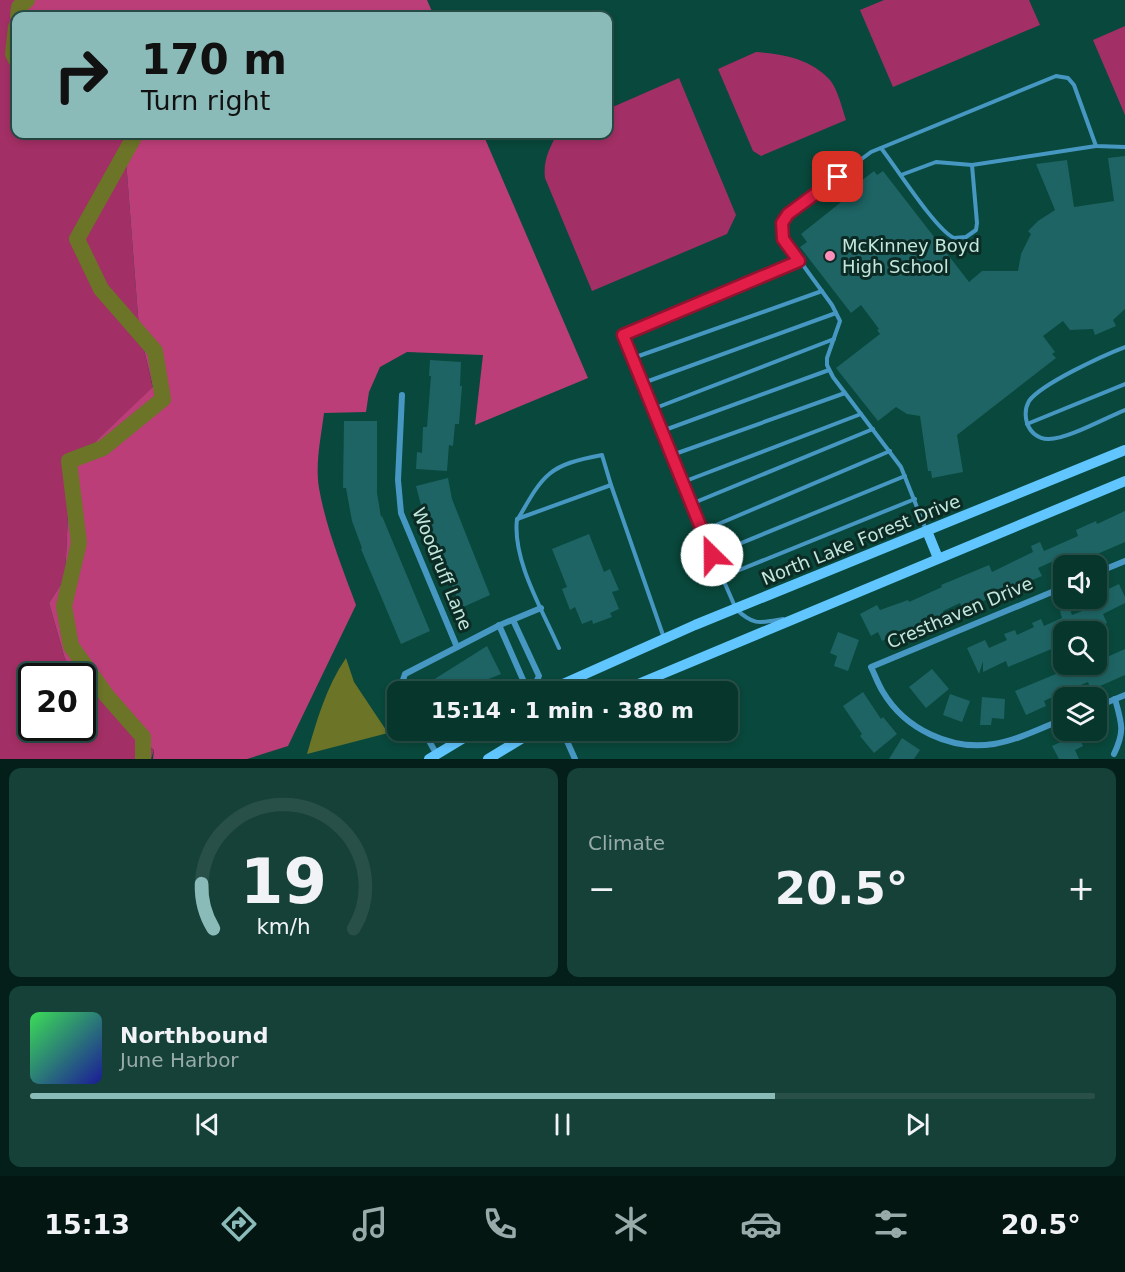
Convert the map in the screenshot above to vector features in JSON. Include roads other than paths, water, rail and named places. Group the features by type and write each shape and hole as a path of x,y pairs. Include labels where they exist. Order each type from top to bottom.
{"main road":[{"name":"North Lake Forest Drive","path":"570,681 736,609 1125,450"},
{"path":"645,681 1125,481"},
{"path":"927,531 938,558"},
{"path":"433,757 459,741"},
{"path":"488,759 518,741"}],"street":[{"name":"Woodruff Lane","path":"402,395 398,480 401,513 457,647"},
{"path":"1107,568 1125,561"},
{"name":"Cresthaven Drive","path":"1053,592 871,666 883,692 897,710 911,723 948,742 971,745 994,744 1053,724"},
{"path":"403,681 405,674 499,626 541,608"},
{"path":"513,620 539,676 538,681"},
{"path":"499,626 524,681"},
{"path":"1107,702 1125,695"},
{"path":"1114,754 1124,738 1115,699"},
{"path":"427,741 433,757"},
{"path":"567,741 575,759"}],"lane":[{"path":"927,531 906,476 829,370 827,358 840,321 822,291 783,239 782,223 788,214 871,152 1056,76 1068,78 1074,85 1096,146"},
{"path":"901,175 936,162 972,165 1096,146 1125,147"},
{"path":"881,148 945,232 959,239 974,232 977,223 972,165"},
{"path":"795,617 758,623 746,618 736,609 623,335 799,261"},
{"path":"633,358 822,291"},
{"path":"643,383 836,313"},
{"path":"653,409 835,339"},
{"path":"1125,347 1068,375 1030,400 1025,409 1028,424 1040,438 1056,438 1125,410"},
{"path":"662,431 829,370"},
{"path":"1028,424 1125,384"},
{"path":"672,455 845,393"},
{"path":"682,482 861,414"},
{"path":"691,504 873,429"},
{"path":"702,531 890,451"},
{"path":"559,648 523,566 516,542 518,519 538,484 556,468 602,455 664,639"},
{"path":"712,555 906,476"},
{"path":"518,519 611,485"},
{"path":"722,577 915,499"}],"waterway":[{"path":"18,12 19,7 27,0"},
{"path":"133,138 77,239 101,289 155,351 163,399 103,448 69,461 79,543 64,606 71,646 107,696 143,737 143,759"}],"place":[{"name":"McKinney Boyd High School","path":"830,256"}]}
